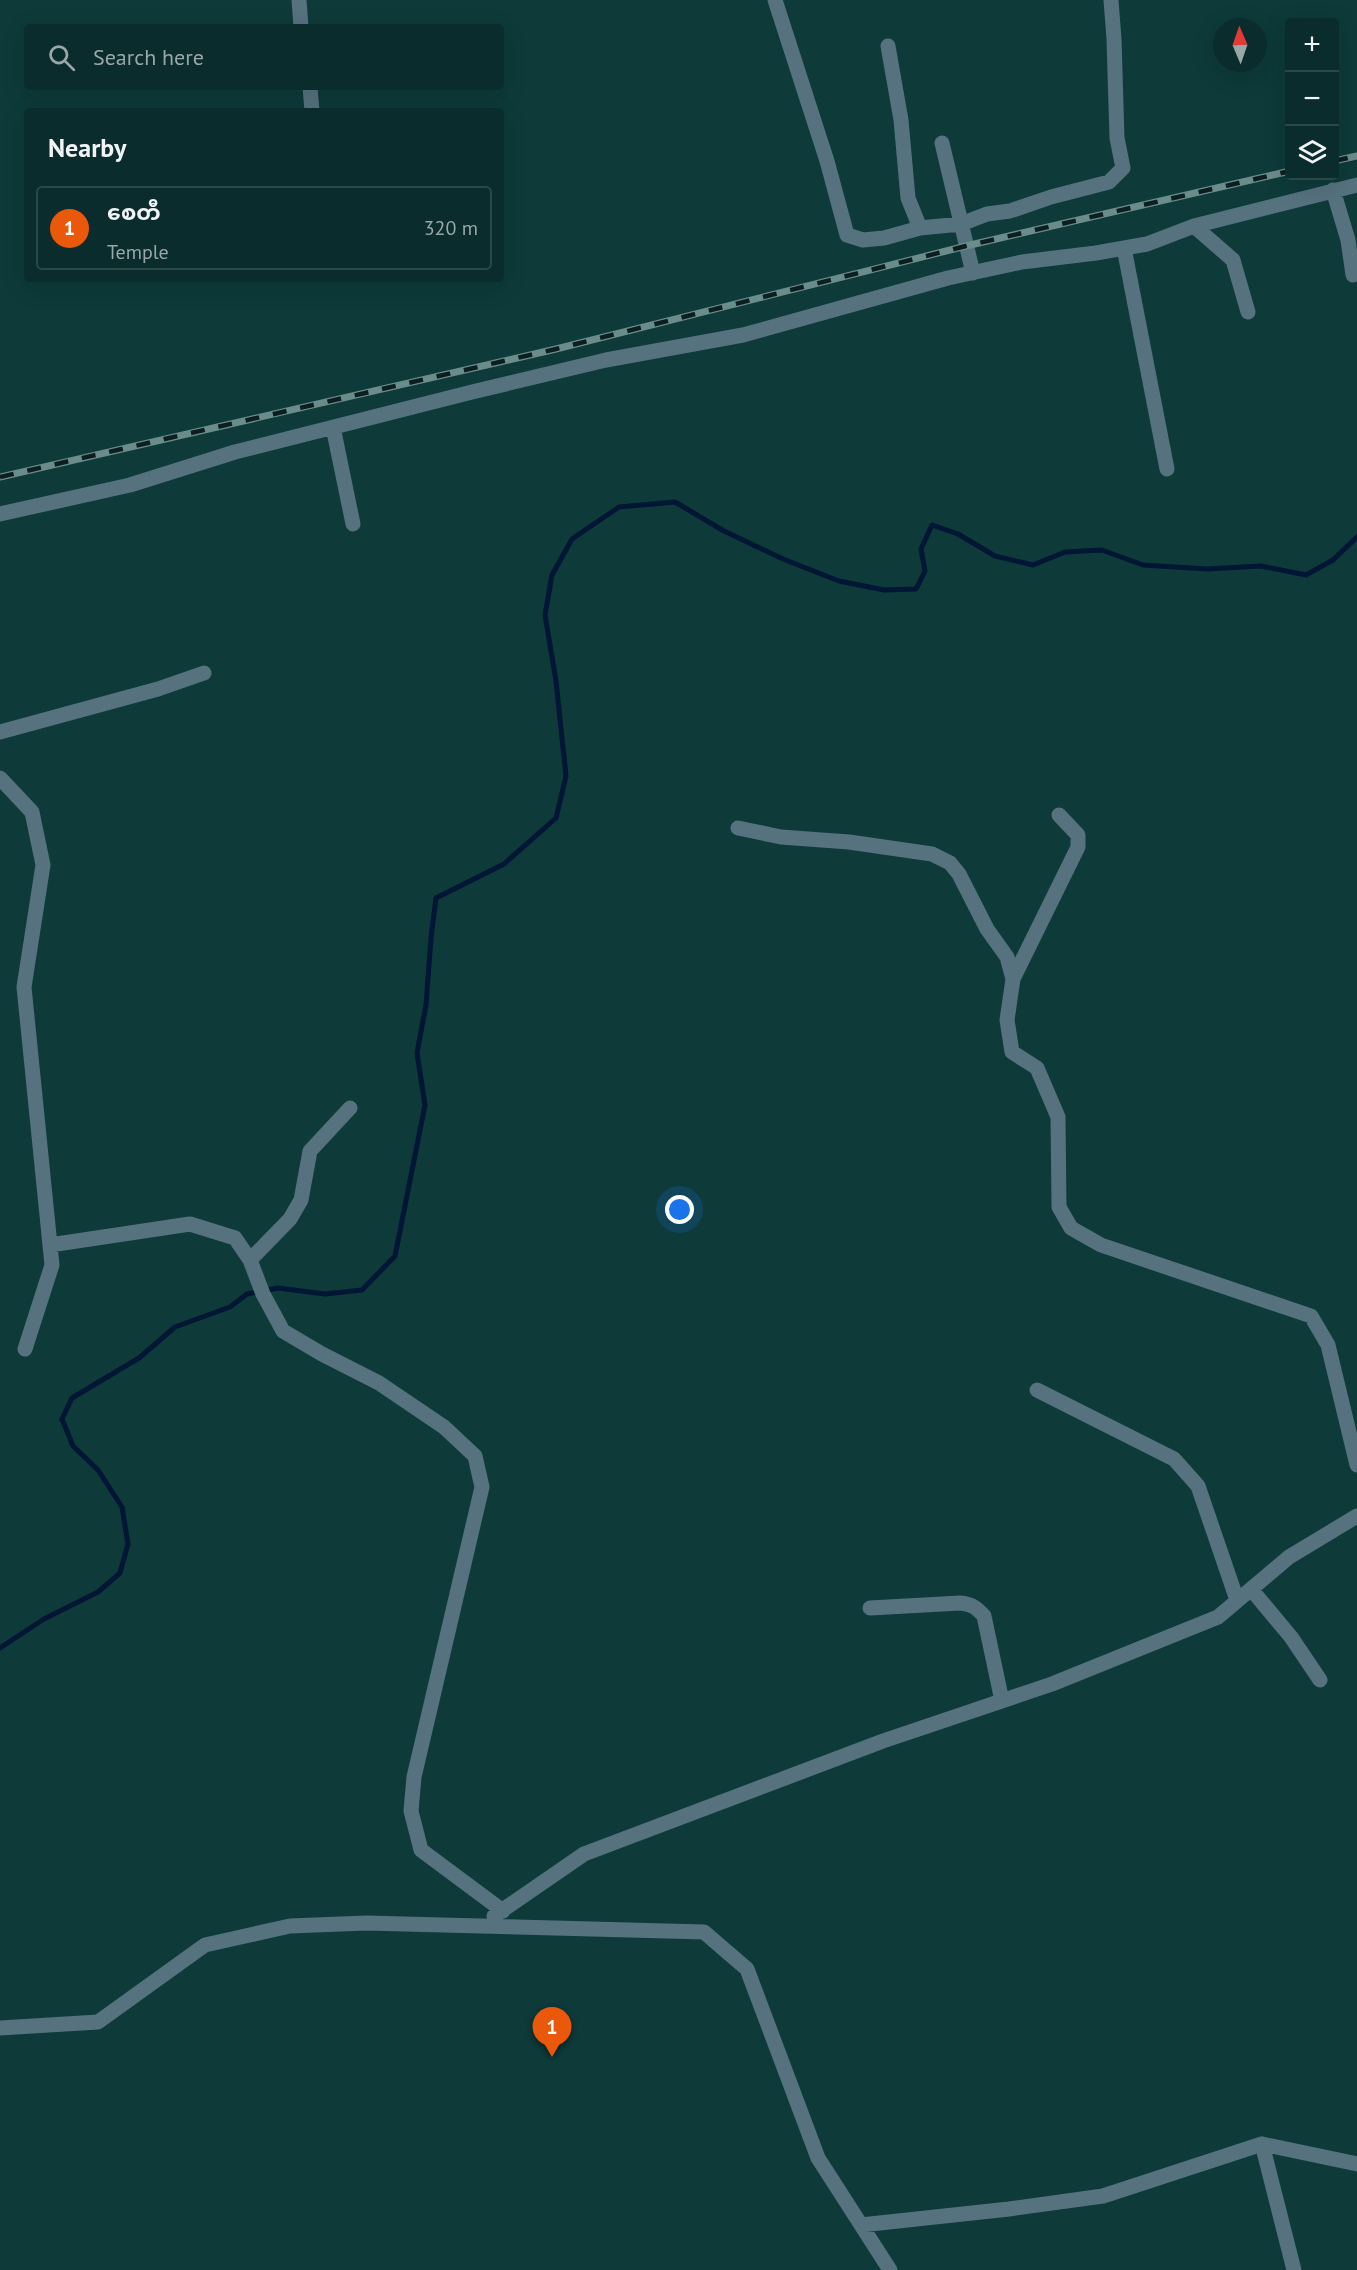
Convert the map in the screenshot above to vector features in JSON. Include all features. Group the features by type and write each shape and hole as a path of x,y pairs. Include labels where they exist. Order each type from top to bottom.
{"street":[{"path":"299,0 301,24"},
{"path":"775,0 827,161 847,235 863,240 884,238 920,228 961,224 987,214 1011,211 1051,197 1109,182 1123,168 1117,138 1111,0"},
{"path":"888,46 902,128 908,198 920,228"},
{"path":"310,90 312,108"},
{"path":"942,143 973,273"},
{"path":"0,514 130,485 235,452 606,360 743,335 973,273 1022,262 1148,244 1194,226 1357,184"},
{"path":"1333,190 1348,240 1353,275"},
{"path":"1194,226 1233,260 1248,312"},
{"path":"1124,248 1167,469"},
{"path":"333,427 352,524"},
{"path":"0,732 158,689 204,672"},
{"path":"0,778 32,812 43,865 24,987 52,1265 25,1349"},
{"path":"1059,815 1078,835 1078,848 1013,979 1006,1020 1012,1052 1036,1068 1058,1117 1059,1207 1071,1228 1101,1245 1311,1316 1328,1345 1357,1466"},
{"path":"738,828 781,837 849,842 932,854 950,863 959,874 987,929 1006,957 1013,979"},
{"path":"250,1260 290,1219 301,1200 310,1150 350,1108"},
{"path":"50,1245 190,1224 235,1238 250,1260 260,1287 283,1331 379,1383 444,1427 475,1456 482,1487 414,1777 411,1811 421,1850 503,1911"},
{"path":"1037,1390 1174,1460 1198,1486 1237,1600"},
{"path":"480,1927 584,1854 883,1741 1128,1655 1218,1617 1289,1557 1357,1516"},
{"path":"1251,1589 1291,1636 1320,1680"},
{"path":"870,1608 960,1603 976,1608 984,1616 1002,1701"},
{"path":"0,2028 98,2022 205,1945 290,1926 366,1923 704,1932 747,1969 818,2158 890,2270"},
{"path":"861,2225 1103,2196 1262,2144 1357,2164"},
{"path":"1262,2144 1294,2270"}],"waterway":[{"path":"0,1648 44,1619 98,1592 120,1573 128,1544 122,1507 98,1470 73,1446 62,1419 72,1398 139,1358 175,1327 230,1307 247,1294 278,1288 325,1294 362,1290 395,1256 425,1105 417,1053 426,1005 436,898 504,864 556,818 566,776 556,681 545,615 552,575 572,539 619,507 675,502 724,531 783,559 839,581 884,590 916,589 925,571 921,549 932,525 958,534 995,556 1033,565 1065,552 1102,550 1143,565 1207,569 1261,566 1306,575 1333,560 1357,537"}],"railway":[{"path":"1339,160 1357,156"},
{"path":"0,477 556,349 966,246 1285,172"}],"place":[{"name":"စေတီ","path":"552,2057"}]}
